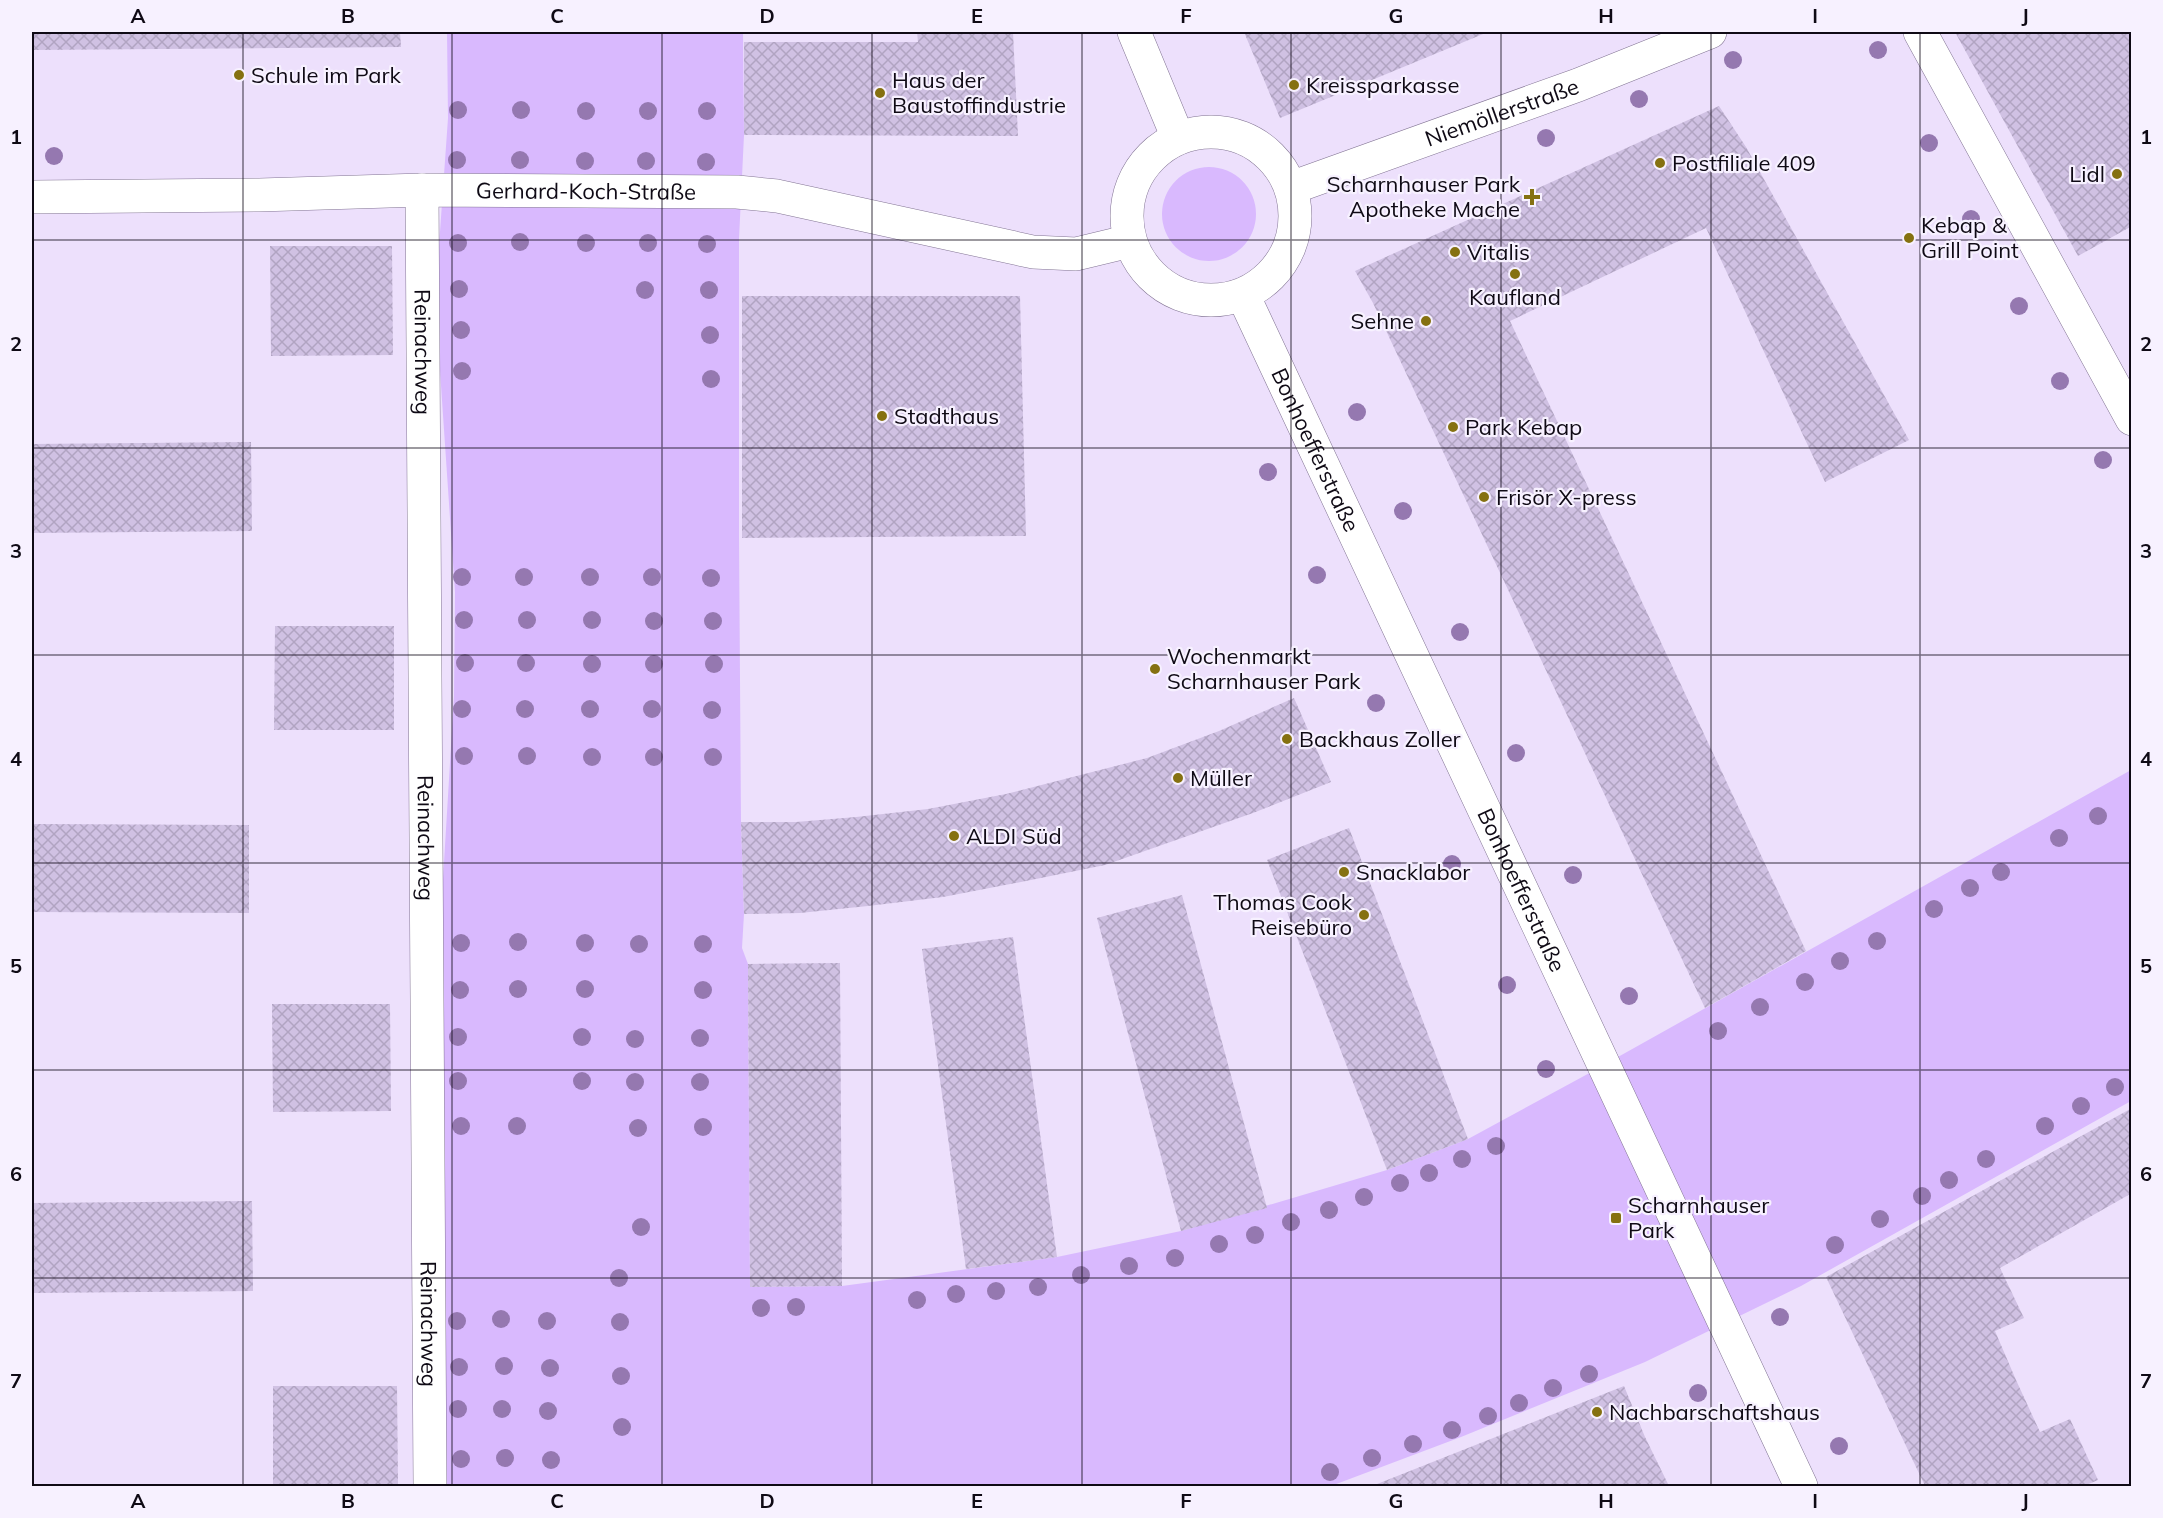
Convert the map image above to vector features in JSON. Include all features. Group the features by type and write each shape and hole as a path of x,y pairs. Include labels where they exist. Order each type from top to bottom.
{"street":[{"path":"1134,32 1178,138"},
{"name":"Niemöllerstraße","path":"1291,188 1578,85 1710,32"},
{"path":"1920,32 2132,419"},
{"path":"1205,131 1232,134 1257,145 1278,164 1291,188 1296,213 1293,239 1286,255 1265,282 1243,295 1215,301 1188,298 1163,286 1143,266 1130,241 1126,221 1128,200 1134,180 1145,163 1160,148 1178,138 1205,131"},
{"name":"Gerhard-Koch-Straße","path":"32,196 259,195 422,190 737,192 777,196 1033,252 1076,254 1130,241"},
{"name":"Reinachweg","path":"422,190 430,1486"},
{"name":"Bonhoefferstraße","path":"1243,295 1801,1486"}],"shaded area":[{"path":"447,32 743,32 744,135 739,239 739,536 744,914 742,948 748,964 750,1287 842,1286 1057,1257 1181,1231 1387,1170 1468,1139 2131,770 2131,1101 1801,1286 1645,1362 1461,1437 1331,1486 441,1486 437,979 454,696 455,592 439,356 439,246 448,118"},
{"path":"1209,167 1227,171 1242,181 1252,196 1256,214 1252,232 1242,247 1227,257 1209,261 1191,257 1176,247 1166,232 1162,214 1166,196 1176,181 1191,171"}],"building":[{"path":"32,32 400,32 401,47 32,50"},
{"name":"Haus der Baustoffindustrie","path":"917,32 1013,32 1018,136 744,135 744,42 918,42"},
{"path":"1244,32 1488,32 1280,118"},
{"path":"1955,32 2132,32 2132,226 2078,256"},
{"path":"1719,106 1746,147 1909,440 1825,482 1706,228 1510,321 1806,951 1705,1008 1373,303 1355,271"},
{"path":"270,246 392,246 393,355 271,356"},
{"name":"Stadthaus","path":"742,296 1020,296 1026,536 742,538"},
{"path":"251,442 252,531 32,533 32,444"},
{"path":"275,626 394,626 394,730 274,730"},
{"path":"1294,698 1331,782 1253,813 1105,865 1021,882 943,897 868,906 800,913 744,914 741,822 796,822 856,817 928,809 1006,794 1147,758 1219,731"},
{"path":"32,824 249,825 249,913 32,912"},
{"path":"1349,828 1468,1139 1387,1170 1267,860"},
{"path":"1182,895 1267,1208 1181,1231 1097,918"},
{"path":"1013,937 1057,1257 966,1269 922,949"},
{"path":"840,963 842,1286 750,1287 748,964"},
{"path":"272,1004 390,1004 391,1111 273,1112"},
{"path":"2132,1108 2132,1193 2000,1268 2024,1318 1995,1331 2040,1432 2070,1419 2098,1480 2084,1486 1925,1486 1826,1277"},
{"path":"252,1201 253,1291 32,1293 32,1203"},
{"path":"273,1386 397,1386 398,1486 273,1486"},
{"name":"Nachbarschaftshaus","path":"1624,1386 1669,1486 1372,1486"}],"place":[{"name":"Schule im Park","path":"239,75"},
{"name":"Kreissparkasse","path":"1294,85"},
{"name":"Haus der Baustoffindustrie","path":"880,93"},
{"name":"Postfiliale 409","path":"1660,163"},
{"name":"Lidl","path":"2117,174"},
{"name":"Scharnhauser Park Apotheke Mache","path":"1532,197"},
{"name":"Kebap & Grill Point","path":"1909,238"},
{"name":"Vitalis","path":"1455,252"},
{"name":"Kaufland","path":"1515,274"},
{"name":"Sehne","path":"1426,321"},
{"name":"Stadthaus","path":"882,416"},
{"name":"Park Kebap","path":"1453,427"},
{"name":"Frisör X-press","path":"1484,497"},
{"name":"Wochenmarkt Scharnhauser Park","path":"1155,669"},
{"name":"Backhaus Zoller","path":"1287,739"},
{"name":"Müller","path":"1178,778"},
{"name":"ALDI Süd","path":"954,836"},
{"name":"Snacklabor","path":"1344,872"},
{"name":"Thomas Cook Reisebüro","path":"1364,915"},
{"name":"Scharnhauser Park","path":"1616,1218"},
{"name":"Nachbarschaftshaus","path":"1597,1412"}]}
